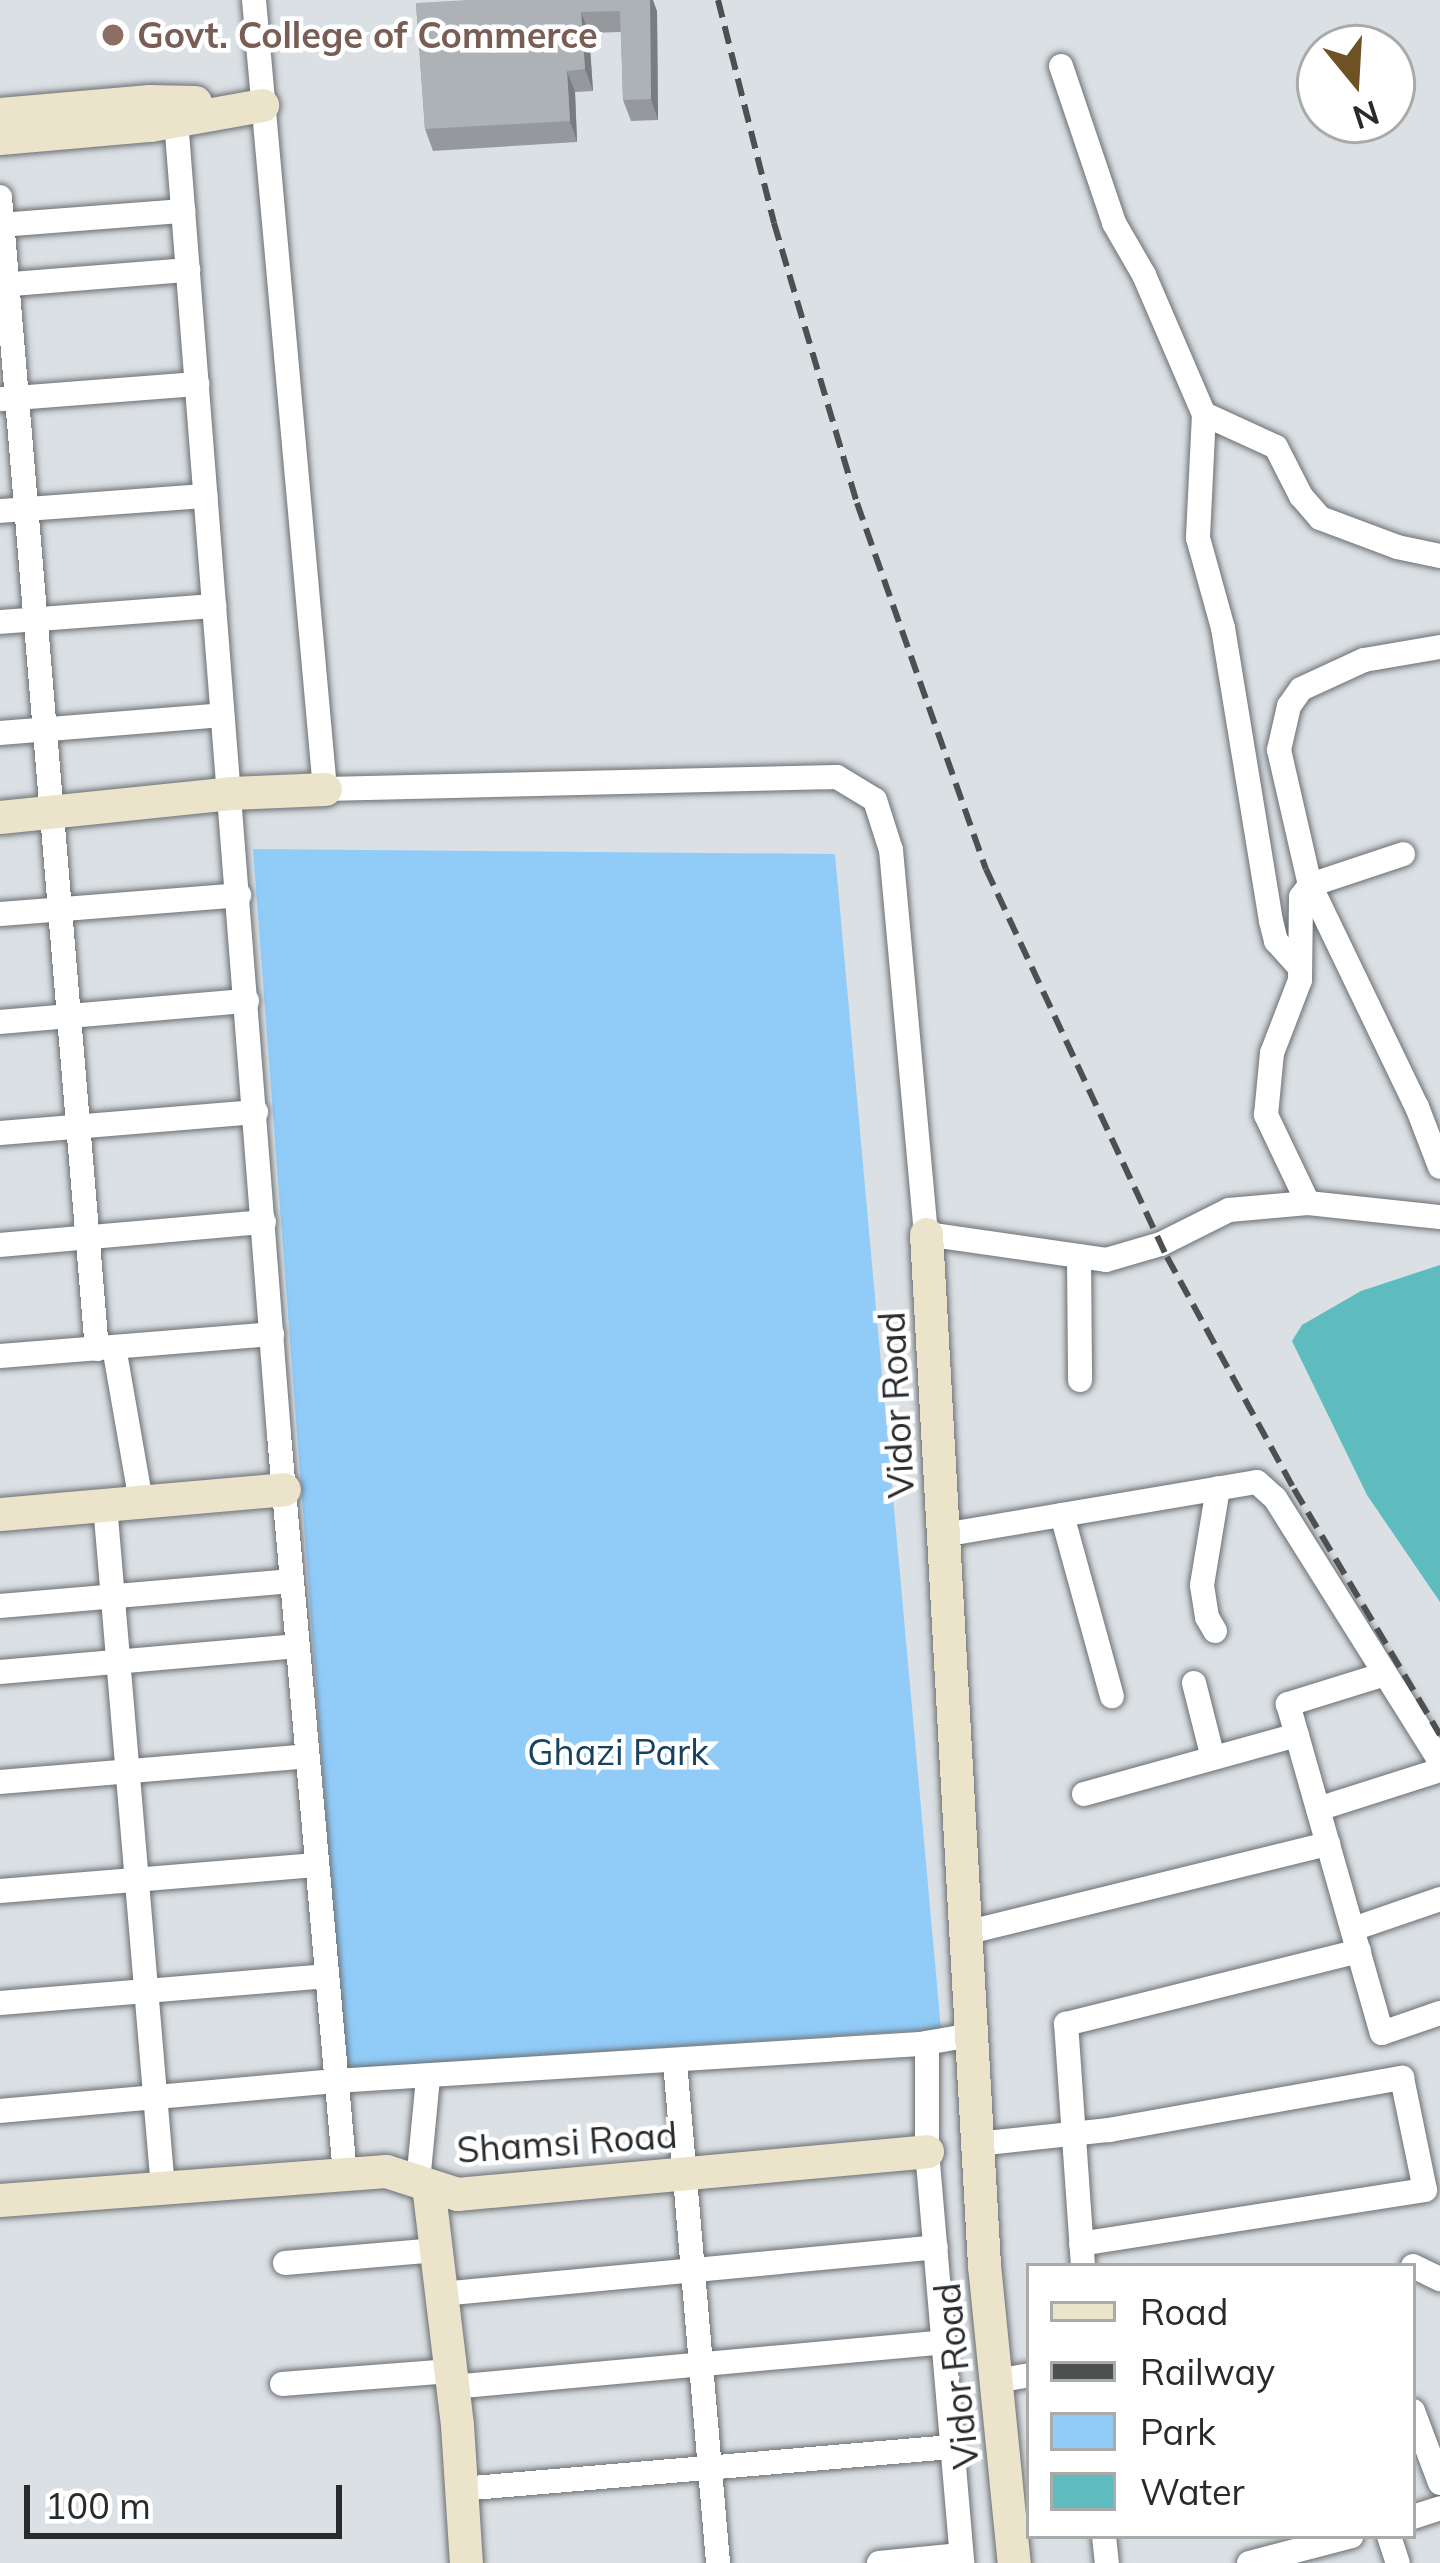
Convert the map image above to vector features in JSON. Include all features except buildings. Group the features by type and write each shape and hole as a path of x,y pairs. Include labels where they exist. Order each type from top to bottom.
{"street":[{"path":"0,817 231,793 325,789 254,0"},
{"path":"1061,66 1114,223 1144,275 1204,414 1198,538 1223,628 1271,921 1276,941 1300,968"},
{"path":"0,114 149,101 262,105"},
{"path":"0,138 176,120 262,105"},
{"path":"176,120 284,1489 345,2174"},
{"path":"0,197 8,399 26,509 88,1238 105,1348 140,1502"},
{"path":"1,225 183,211"},
{"path":"4,285 188,270"},
{"path":"8,399 196,384"},
{"path":"1204,414 1276,447 1301,496 1320,518 1396,547 1440,556"},
{"path":"0,512 205,496"},
{"path":"0,622 214,606"},
{"path":"1440,647 1364,660 1301,689 1289,706 1279,750 1310,885 1417,1107 1440,1167"},
{"path":"0,733 222,715"},
{"name":"Vidor Road","path":"325,789 837,777 875,800 892,850 926,1234 977,2144 1012,2378 1014,2563"},
{"path":"1308,1203 1266,1115 1272,1053 1297,994 1301,897 1310,885 1403,854"},
{"path":"0,914 239,895"},
{"path":"0,1022 247,1001"},
{"path":"0,1133 256,1112"},
{"path":"926,1234 1106,1260 1161,1244 1229,1210 1308,1203 1439,1213"},
{"path":"0,1244 264,1222"},
{"path":"1079,1256 1080,1380"},
{"path":"0,1356 272,1334"},
{"path":"943,1535 1257,1482 1276,1498 1440,1766 1318,1809"},
{"path":"0,1514 284,1489"},
{"path":"1215,1631 1207,1617 1202,1585 1218,1489"},
{"path":"105,1505 163,2188"},
{"path":"1062,1515 1112,1696"},
{"path":"0,1606 292,1581"},
{"path":"0,1672 298,1646"},
{"path":"1385,1674 1288,1704 1382,2032 1440,2013"},
{"path":"1194,1683 1214,1758"},
{"path":"1084,1794 1297,1735"},
{"path":"0,1782 307,1756"},
{"path":"965,1933 1328,1844"},
{"path":"0,1891 316,1865"},
{"path":"977,2144 1072,2134 1402,2078 1425,2190 1082,2255 1072,2134 1066,2024 1356,1940 1440,1899"},
{"path":"0,2003 325,1976"},
{"path":"0,2111 155,2101 335,2081 428,2079 927,2043 971,2035"},
{"path":"879,2563 962,2559 927,2151 927,2043"},
{"path":"675,2062 718,2563"},
{"path":"428,2079 423,2183 451,2379 466,2563"},
{"name":"Shamsi Road","path":"0,2200 386,2171 458,2194 927,2151"},
{"path":"441,2294 936,2247"},
{"path":"285,2263 436,2250"},
{"path":"282,2384 702,2364 944,2342"},
{"path":"1416,2419 1440,2483"},
{"path":"461,2489 953,2447"},
{"path":"1249,2563 1335,2539"}],"green space":[{"name":"Ghazi Park","path":"253,849 835,854 941,2029 345,2069"}],"water":[{"path":"1440,1265 1440,1602 1367,1495 1292,1341 1302,1325 1361,1291"}],"railway":[{"path":"718,0 774,223 857,503 986,869 1167,1257 1294,1489 1440,1735"}],"place":[{"name":"Govt. College of Commerce","path":"113,35"}]}
